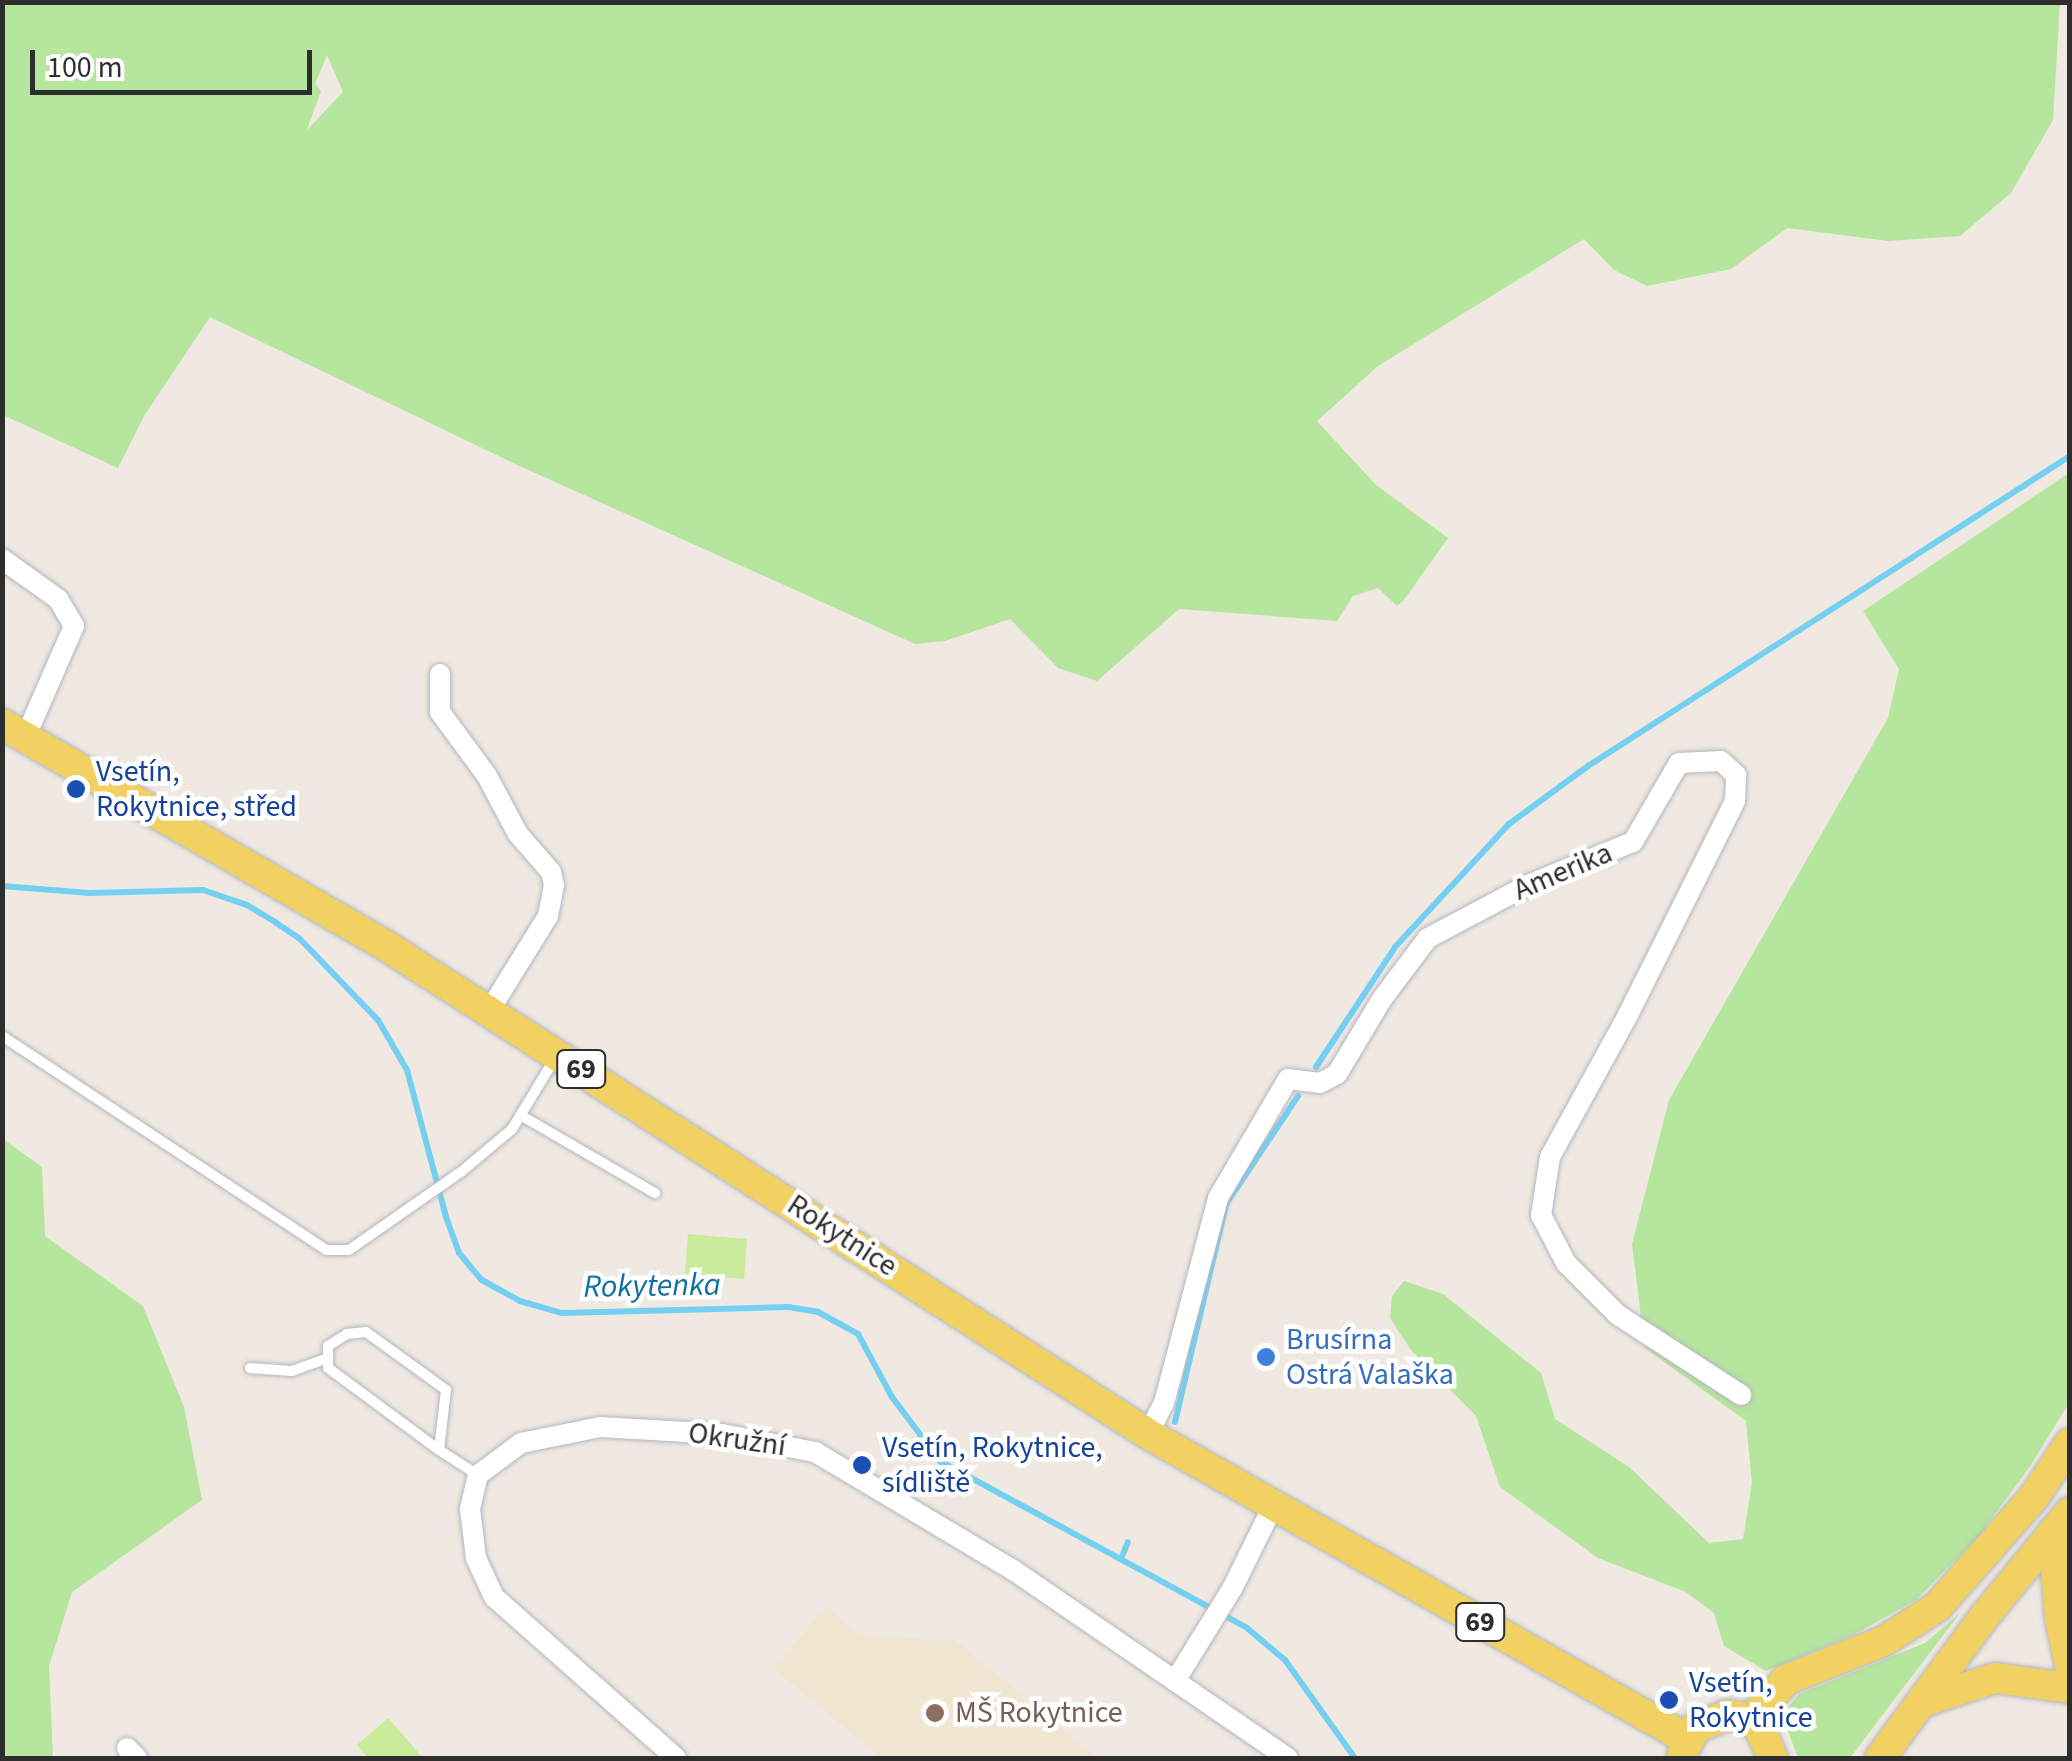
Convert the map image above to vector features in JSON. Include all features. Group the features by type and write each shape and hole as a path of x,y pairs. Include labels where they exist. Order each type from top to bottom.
{"main road":[{"name":"Rokytnice","path":"14,731 244,862 489,1010 1148,1434 1684,1749 1716,1716 1750,1720"},
{"path":"1774,1758 1766,1736 1750,1720 1786,1680 1884,1640 1936,1607 2034,1497 2070,1443"},
{"path":"2061,1522 2060,1620 2070,1665"},
{"path":"1880,1758 2061,1522"},
{"path":"1922,1702 1994,1678 2070,1688"}],"street":[{"path":"2,560 58,598 74,626 14,731"},
{"path":"440,674 440,712 487,776 518,834 551,872 554,885 548,916 489,1010"},
{"name":"Amerika","path":"1148,1434 1164,1403 1218,1198 1288,1079 1320,1083 1337,1074 1382,1000 1428,938 1528,885 1633,842 1679,763 1721,761 1736,775 1735,801 1550,1157 1541,1215 1566,1263 1618,1315 1740,1395"},
{"name":"Okružní","path":"478,1474 521,1442 588,1428 765,1438 815,1452 1013,1570 1288,1758"},
{"path":"478,1474 470,1509 476,1558 494,1597 676,1758"},
{"path":"1176,1681 1232,1587 1273,1506"}],"lane":[{"path":"2,1036 326,1250 350,1250 455,1176 522,1116 557,1054"},
{"path":"522,1116 654,1193"},
{"path":"439,1450 446,1390 366,1332 346,1334 328,1346 328,1368 439,1450 478,1474"},
{"path":"250,1368 292,1372 326,1358"}],"shaded area":[{"name":"MŠ Rokytnice","path":"827,1606 852,1631 870,1636 955,1640 1097,1758 881,1758 773,1668"}],"green space":[{"path":"2060,2 2053,120 2011,193 1960,236 1888,241 1787,228 1731,269 1647,286 1614,270 1584,239 1378,366 1317,421 1376,485 1448,538 1403,601 1397,606 1378,588 1353,596 1337,621 1179,609 1097,681 1058,668 1010,619 945,641 915,644 513,463 210,317 144,416 118,468 3,415 2,3","holes":["327,55 343,92 307,130 321,91 315,84"]},
{"path":"2069,473 2069,1403 2031,1465 1979,1536 1916,1600 1855,1634 1766,1671 1724,1646 1714,1613 1686,1592 1598,1558 1500,1487 1476,1416 1411,1350 1390,1318 1392,1296 1404,1281 1443,1294 1541,1373 1555,1419 1629,1467 1709,1543 1743,1539 1752,1483 1746,1421 1645,1348 1632,1244 1669,1100 1888,718 1899,669 1863,611"},
{"path":"3,1139 42,1167 45,1236 143,1306 184,1407 202,1500 72,1592 49,1666 53,1758 3,1758"},
{"path":"688,1234 747,1239 744,1279 685,1274"},
{"path":"1960,1613 1850,1758 1798,1758 1782,1715 1799,1694 1925,1643"},
{"path":"388,1718 423,1758 368,1758 357,1745"}],"waterway":[{"path":"1316,1067 1395,947 1509,824 1588,766 2070,456"},
{"name":"Rokytenka","path":"2,886 90,893 203,890 247,905 275,922 299,938 378,1020 407,1070 446,1217 459,1253 482,1280 520,1301 562,1313 788,1307 818,1312 858,1334 892,1397 940,1461 1247,1628 1285,1660 1355,1758"},
{"path":"1175,1422 1226,1204 1298,1096"},
{"path":"1121,1559 1128,1542"}],"place":[{"name":"Vsetín, Rokytnice, střed","path":"76,789"},
{"name":"Brusírna Ostrá Valaška","path":"1266,1357"},
{"name":"Vsetín, Rokytnice, sídliště","path":"862,1465"},
{"name":"Vsetín, Rokytnice","path":"1669,1700"},
{"name":"MŠ Rokytnice","path":"935,1713"}]}
